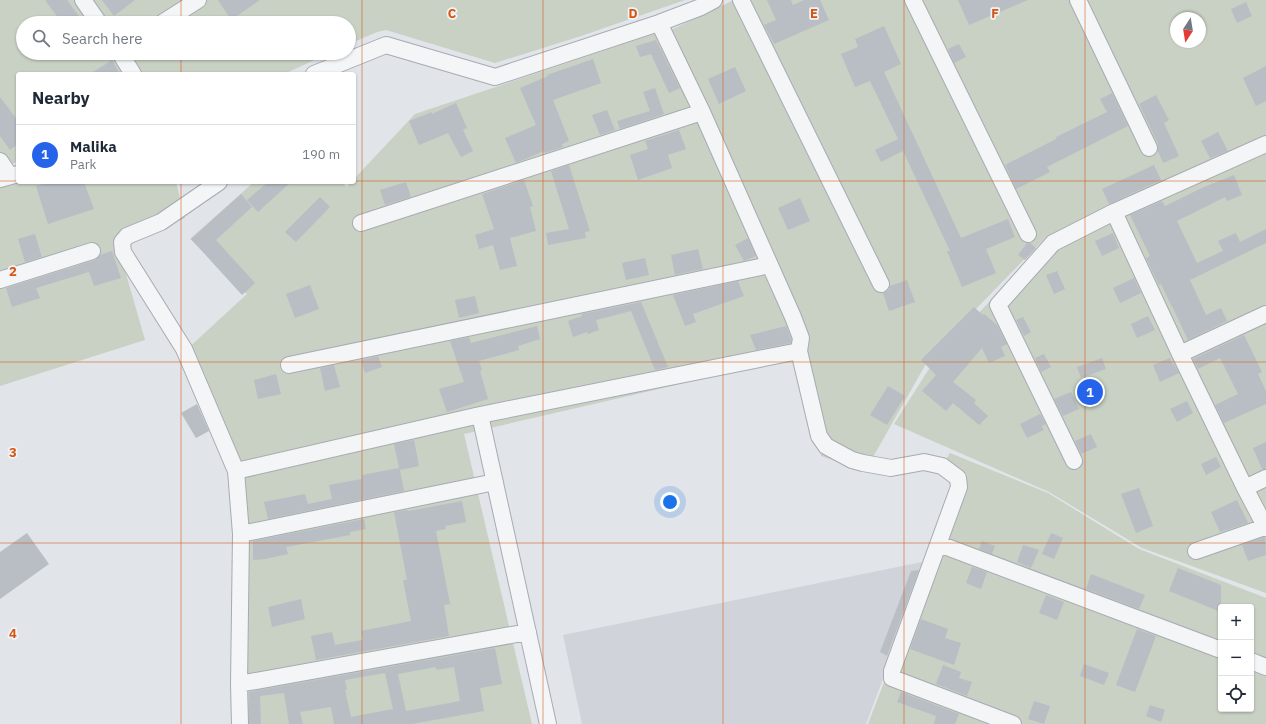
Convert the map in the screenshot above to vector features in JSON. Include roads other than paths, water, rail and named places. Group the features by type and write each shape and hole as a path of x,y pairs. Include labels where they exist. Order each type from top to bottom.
{"street":[{"path":"83,0 94,16"},
{"path":"173,16 198,0"},
{"path":"740,0 881,284"},
{"path":"913,0 1028,234"},
{"path":"1078,0 1149,148"},
{"path":"356,58 386,46 495,77 659,23 704,2"},
{"path":"659,23 702,112 796,324 801,338 799,351 819,436 826,446 852,460 891,468 924,462 942,466 958,478 959,487 892,671 892,678 1013,724"},
{"path":"124,60 132,72"},
{"path":"319,72 350,60"},
{"path":"362,223 702,112"},
{"path":"1074,461 998,305 1053,243 1114,212 1266,144"},
{"path":"0,161 9,176"},
{"path":"215,184 162,222 127,236 122,242 123,252 184,349 236,471 241,534 239,684 240,724"},
{"path":"1114,212 1180,354 1245,488 1266,527 1196,551"},
{"path":"0,280 92,251"},
{"path":"289,365 770,265"},
{"path":"1180,354 1266,314"},
{"path":"236,471 480,415 799,351"},
{"path":"480,415 548,724"},
{"path":"1245,488 1266,478"},
{"path":"241,534 495,482"},
{"path":"939,544 1218,649"},
{"path":"239,684 528,632"},
{"path":"1254,662 1266,667"}],"place":[{"name":"Malika","path":"1090,392"}]}
